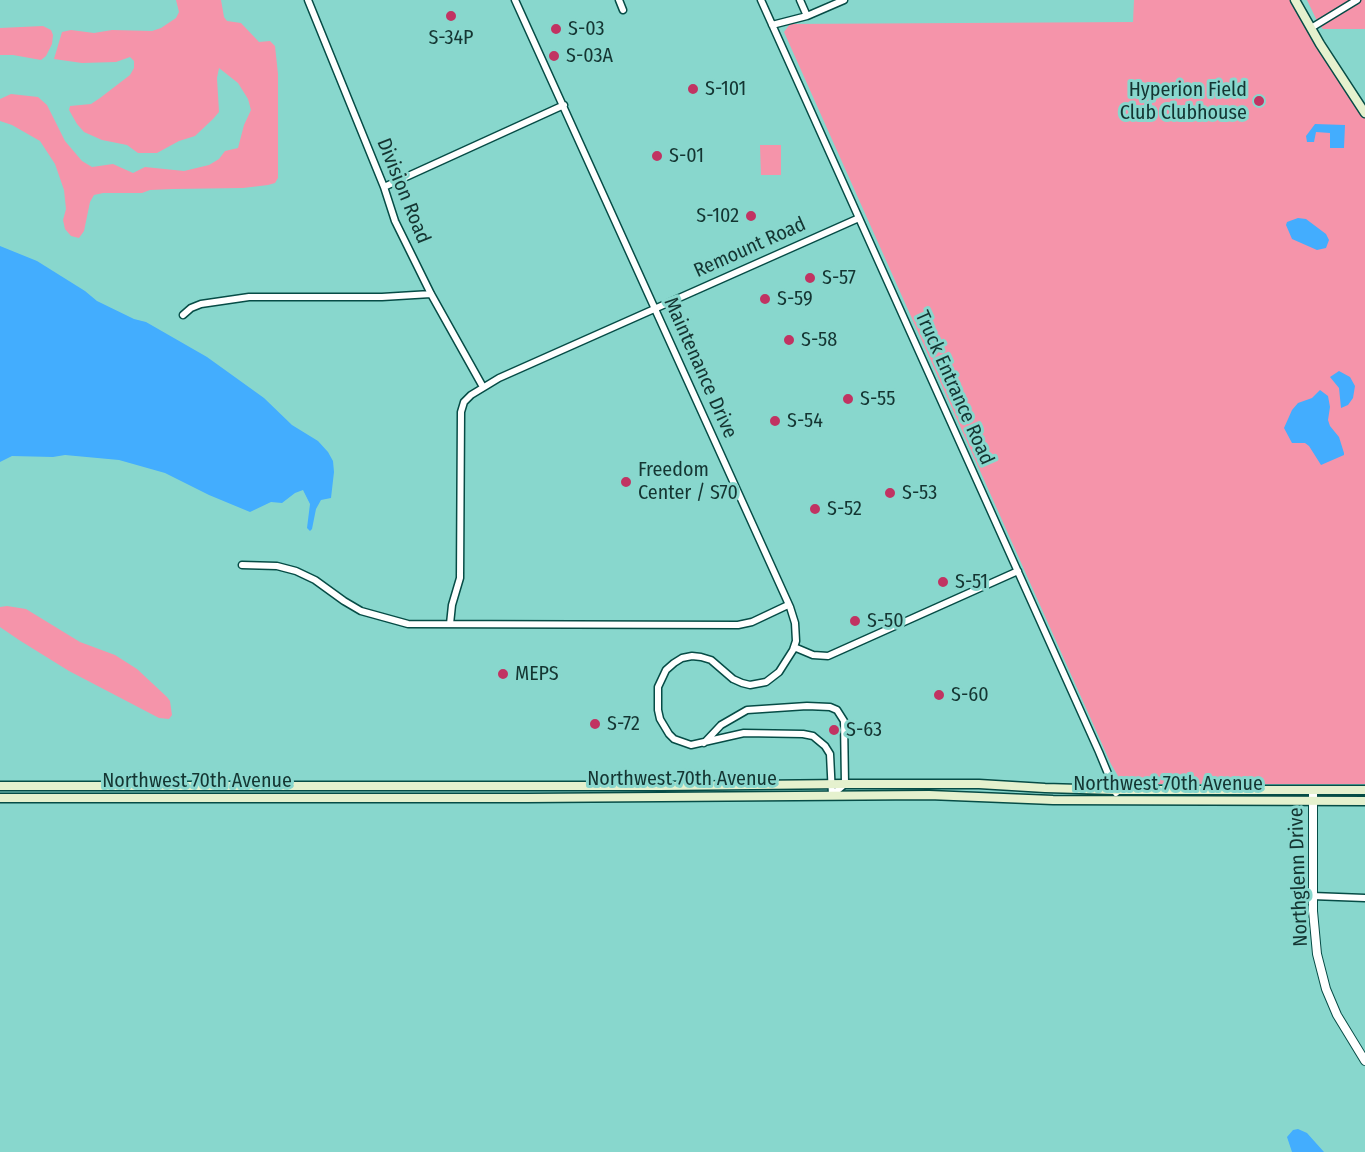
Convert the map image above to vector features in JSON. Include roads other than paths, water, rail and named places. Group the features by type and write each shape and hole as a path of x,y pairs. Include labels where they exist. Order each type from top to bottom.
{"main road":[{"path":"1295,0 1365,113"},
{"name":"Northwest 70th Avenue","path":"0,786 979,784 1115,790 1365,790"},
{"name":"Northwest 70th Avenue","path":"0,798 963,795 1053,801 1365,801"}],"street":[{"name":"Division Road","path":"309,0 384,187 395,221 431,294 483,387"},
{"name":"Maintenance Drive","path":"515,0 788,605 795,623 794,647"},
{"path":"619,0 623,10"},
{"name":"Truck Entrance Road","path":"761,0 1018,571 1115,790 1116,801"},
{"path":"800,0 807,16"},
{"path":"772,25 807,16 844,0"},
{"path":"1311,28 1358,0"},
{"path":"384,187 564,105"},
{"name":"Remount Road","path":"483,387 859,218"},
{"path":"183,315 191,308 201,304 249,297 382,297 431,294"},
{"path":"450,624 452,604 460,578 461,412 464,402 483,387"},
{"path":"242,565 277,566 297,571 315,580 354,607 396,622 738,625 752,622 788,605"},
{"path":"832,795 830,754 825,746 813,736 744,733 691,745 674,739 660,719 658,710 658,687 666,670 682,658 701,657 711,660 733,679 742,683 766,682 779,672 794,647 813,655 828,656 1018,571"},
{"path":"704,742 735,715 747,710 785,706 830,707 837,710 844,721 845,784 832,795"},
{"name":"Northglenn Drive","path":"1313,790 1312,896 1313,931 1317,954 1326,989 1337,1015 1365,1061"},
{"path":"1312,896 1365,898"}],"water":[{"path":"1315,124 1345,125 1344,148 1330,148 1330,133 1316,132 1314,142 1307,142 1306,136"},
{"path":"1298,218 1306,219 1326,234 1329,240 1326,248 1317,250 1292,239 1286,225 1287,222"},
{"path":"0,246 37,261 97,301 134,319 146,322 207,357 264,398 292,425 318,441 333,461 334,472 331,498 321,500 316,509 312,529 310,531 307,528 310,504 303,490 282,503 271,502 250,512 165,473 119,460 65,455 12,456 0,462"},
{"path":"1339,371 1350,377 1355,386 1353,398 1348,405 1341,408 1339,388 1330,377"},
{"path":"1320,390 1328,396 1330,407 1328,420 1339,437 1344,453 1321,465 1309,446 1305,443 1292,443 1284,428 1292,410 1298,403 1312,398"},
{"path":"1298,1129 1307,1133 1324,1152 1292,1152 1287,1137 1293,1130"}],"place":[{"name":"S-34P","path":"451,16"},
{"name":"S-03","path":"556,29"},
{"name":"S-03A","path":"554,56"},
{"name":"S-101","path":"693,89"},
{"name":"Hyperion Field Club Clubhouse","path":"1259,101"},
{"name":"S-01","path":"657,156"},
{"name":"S-102","path":"751,216"},
{"name":"S-57","path":"810,278"},
{"name":"S-59","path":"765,299"},
{"name":"S-58","path":"789,340"},
{"name":"S-55","path":"848,399"},
{"name":"S-54","path":"775,421"},
{"name":"Freedom Center / S70","path":"626,482"},
{"name":"S-53","path":"890,493"},
{"name":"S-52","path":"815,509"},
{"name":"S-51","path":"943,582"},
{"name":"S-50","path":"855,621"},
{"name":"MEPS","path":"503,674"},
{"name":"S-60","path":"939,695"},
{"name":"S-72","path":"595,724"},
{"name":"S-63","path":"834,730"}]}
